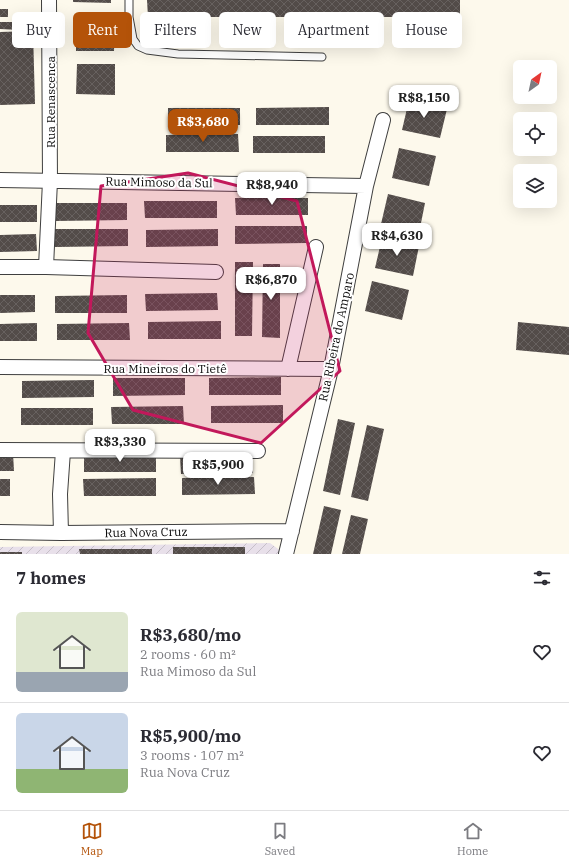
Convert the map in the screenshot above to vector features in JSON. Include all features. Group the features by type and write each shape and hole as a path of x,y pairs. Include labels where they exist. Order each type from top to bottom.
{"street":[{"name":"Rua Renascenca","path":"46,267 50,180 49,0"},
{"name":"Rua Ribeira do Amparo","path":"286,554 331,369 366,186 383,120"},
{"name":"Rua Mimoso da Sul","path":"0,180 366,186"},
{"path":"288,369 316,247"},
{"path":"0,267 216,272"},
{"name":"Rua Mineiros do Tietê","path":"0,367 331,369"},
{"path":"0,450 258,451"},
{"path":"61,533 60,494 63,451"},
{"name":"Rua Nova Cruz","path":"0,532 61,533 292,530"}],"lane":[{"path":"129,0 129,17 133,39 138,46 147,50 178,54 322,57"}],"highlighted area":[{"path":"188,173 297,201 340,371 261,443 133,410 88,333 101,186"}],"shaded area":[{"path":"270,543 285,554 0,554 0,547"}],"building":[{"path":"73,0 111,0 111,3 73,2"},
{"path":"147,0 460,0 460,12 392,12 392,17 384,17 384,12 284,12 284,17 276,17 276,12 219,12 219,17 211,17 211,12 148,12"},
{"path":"0,9 8,9 8,17 0,17"},
{"path":"0,22 12,22 12,30 0,29"},
{"path":"0,32 12,32 12,48 33,48 35,104 0,105"},
{"path":"76,48 114,48 114,51 76,51"},
{"path":"77,64 115,64 115,95 76,94"},
{"path":"409,100 447,109 440,138 402,130"},
{"path":"329,107 329,125 256,125 256,108"},
{"path":"168,108 240,108 240,125 168,125"},
{"path":"238,134 239,152 166,152 166,135"},
{"path":"253,136 325,136 325,153 253,153"},
{"path":"399,148 436,156 429,186 392,178"},
{"path":"388,194 425,203 419,233 381,224"},
{"path":"235,198 308,198 308,215 236,215"},
{"path":"144,201 217,201 217,218 145,218"},
{"path":"55,203 127,203 127,220 55,221"},
{"path":"0,205 37,205 37,222 0,222"},
{"path":"235,226 307,226 307,243 235,244"},
{"path":"55,229 128,229 128,246 55,247"},
{"path":"218,229 218,246 146,247 146,230"},
{"path":"36,234 37,251 0,252 0,235"},
{"path":"382,238 419,246 413,276 375,268"},
{"path":"235,262 253,262 252,336 235,336"},
{"path":"263,264 280,264 280,338 262,337"},
{"path":"372,281 409,290 402,320 365,311"},
{"path":"217,293 218,310 146,311 145,294"},
{"path":"0,295 35,295 35,312 0,313"},
{"path":"127,295 127,313 55,313 55,296"},
{"path":"221,321 221,339 148,339 148,322"},
{"path":"518,322 569,327 569,355 516,350"},
{"path":"37,323 37,341 0,341 0,324"},
{"path":"129,323 130,340 57,340 57,324"},
{"path":"281,377 281,395 209,395 209,378"},
{"path":"113,378 185,378 185,395 113,396"},
{"path":"94,380 94,397 22,398 22,381"},
{"path":"283,405 283,423 211,423 211,406"},
{"path":"183,406 184,424 112,424 111,407"},
{"path":"21,408 93,408 93,425 21,425"},
{"path":"338,419 355,423 340,495 323,491"},
{"path":"367,425 384,429 368,501 351,497"},
{"path":"0,453 13,453 14,471 0,471"},
{"path":"156,454 156,472 84,472 84,455"},
{"path":"180,456 252,456 253,473 181,474"},
{"path":"254,477 255,494 182,495 182,478"},
{"path":"156,478 156,496 84,496 83,479"},
{"path":"0,479 10,479 10,496 0,496"},
{"path":"324,506 341,510 331,554 313,554"},
{"path":"351,515 368,519 360,554 342,554"},
{"path":"173,547 245,547 245,554 173,554"},
{"path":"79,549 152,549 152,554 80,554"},
{"path":"0,552 22,552 22,554 0,554"}]}
